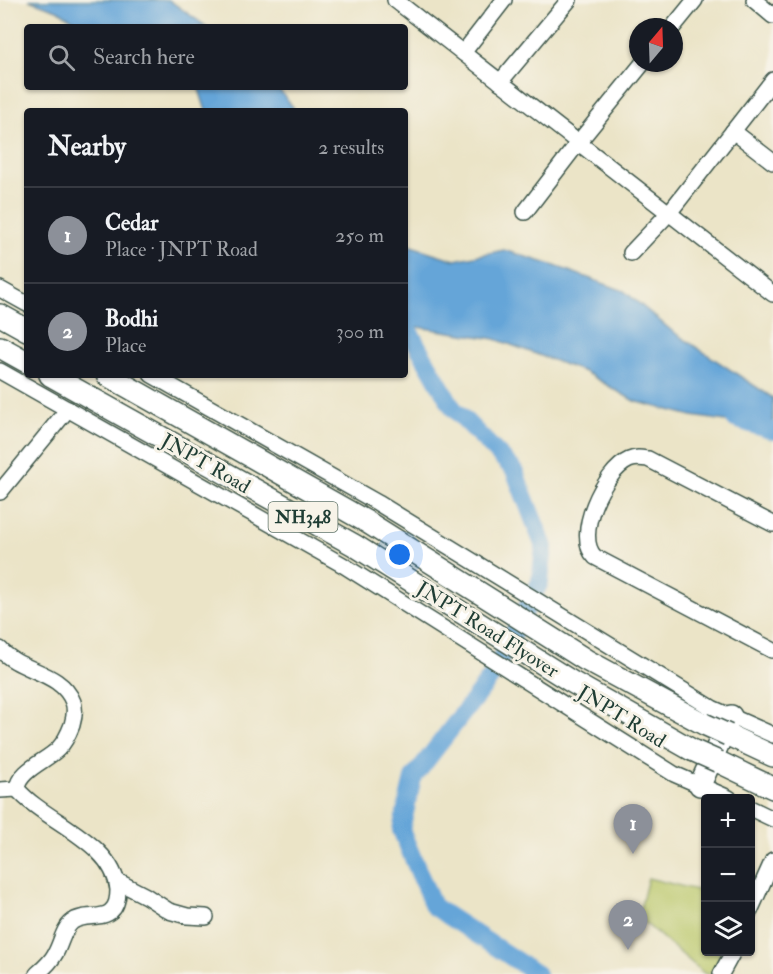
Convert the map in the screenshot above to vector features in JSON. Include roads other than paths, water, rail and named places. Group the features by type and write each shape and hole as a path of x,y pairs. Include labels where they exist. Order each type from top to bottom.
{"highway":[{"path":"0,315 24,328"},
{"path":"0,347 24,360"},
{"name":"JNPT Road Flyover","path":"55,378 354,545 551,669 692,750 773,788"},
{"name":"JNPT Road Flyover","path":"112,378 367,522 566,647 704,724 729,725 773,756"},
{"path":"700,785 729,725"}],"street":[{"path":"394,0 773,294"},
{"path":"463,53 504,0"},
{"path":"500,82 568,0"},
{"path":"754,0 773,16"},
{"path":"680,18 692,1"},
{"path":"525,213 578,143 637,72"},
{"path":"631,253 669,213 773,81"},
{"path":"733,131 773,162"},
{"path":"0,289 24,302"},
{"name":"JNPT Road","path":"0,370 343,565 674,774 720,794"},
{"path":"157,378 378,503 712,708 729,725 773,735"},
{"path":"0,492 68,409"},
{"path":"772,653 595,557 589,552 586,538 597,496 617,470 627,461 637,458 648,459 773,524"},
{"path":"0,649 17,663 57,682 74,703 75,715 66,738 59,748 21,778 17,789"},
{"path":"0,790 17,789 36,806 91,846 104,858 117,881 118,896 111,911 107,914 72,921 51,961 37,974"},
{"path":"755,810 773,819"},
{"path":"754,902 773,860"},
{"path":"117,881 169,911 187,916 206,917"},
{"path":"721,974 730,956"}],"water":[{"path":"29,0 169,0 203,24 80,24 57,10"},
{"path":"199,90 279,90 293,108 205,108"},
{"path":"408,245 455,260 504,250 624,291 672,331 773,398 773,428 692,416 634,401 585,372 495,339 408,325"}],"waterway":[{"path":"408,329 453,408 514,470 544,547 540,582 491,677 413,778 401,830 433,906 537,974"},
{"path":"735,419 773,431"}],"place":[{"name":"Cedar","path":"633,854"},
{"name":"Bodhi","path":"628,950"}]}
